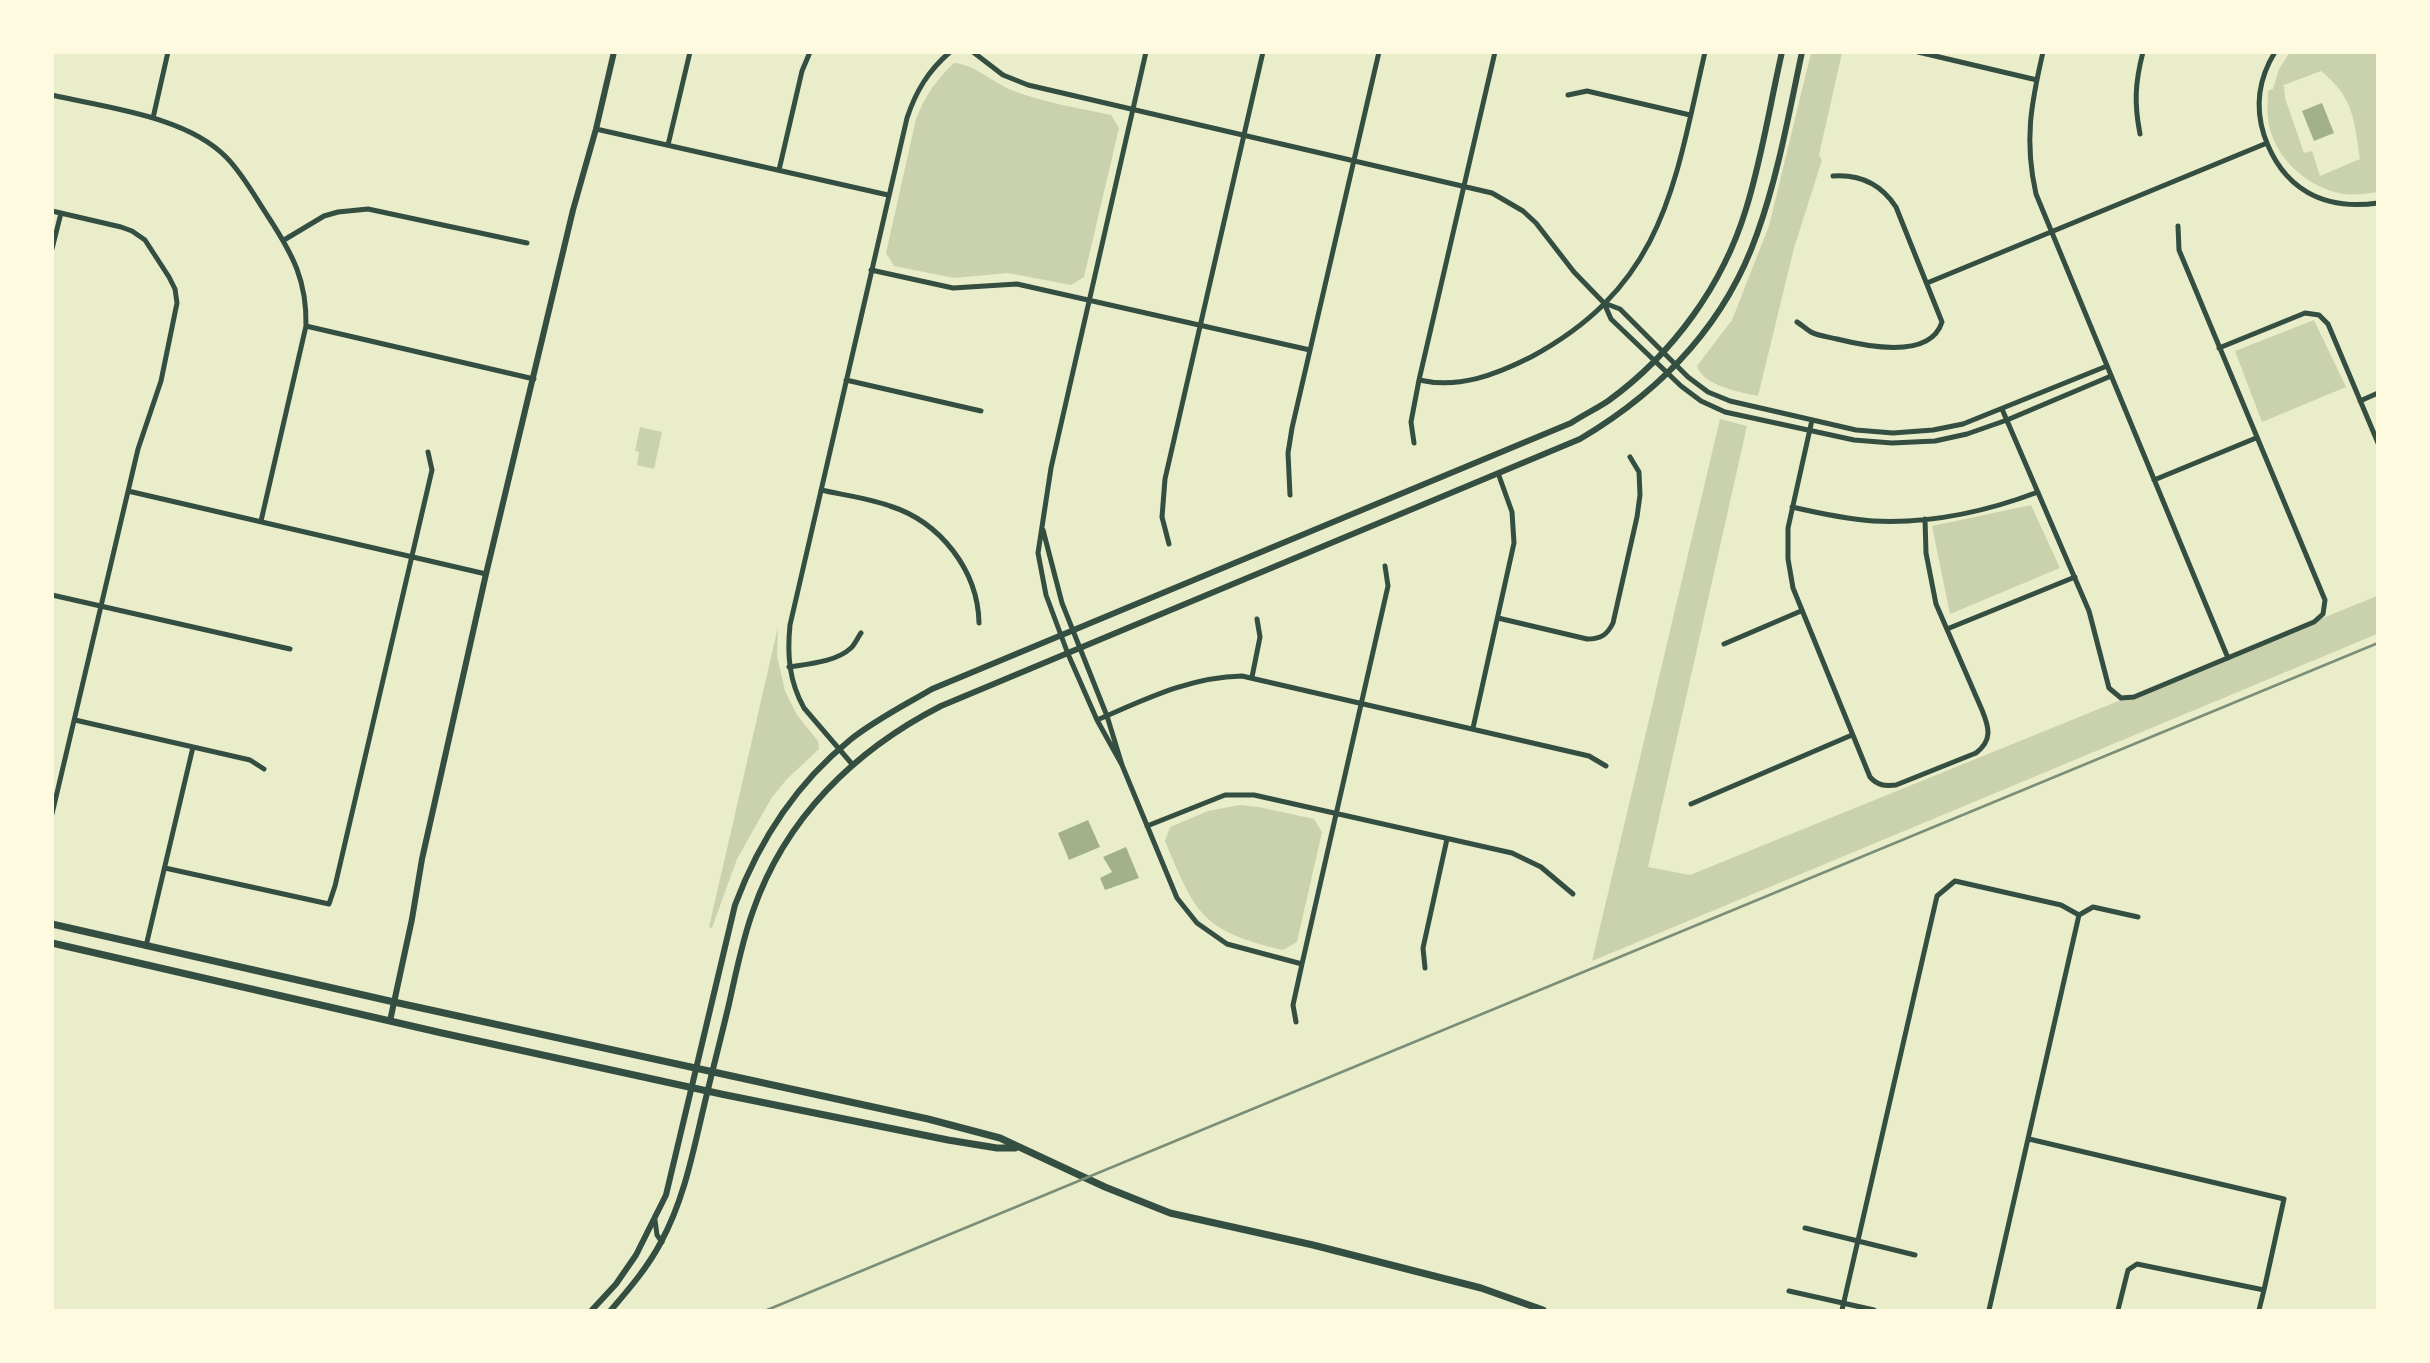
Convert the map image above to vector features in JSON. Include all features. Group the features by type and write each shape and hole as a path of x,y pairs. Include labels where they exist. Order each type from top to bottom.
{"main road":[{"path":"52,924 928,1119 1000,1138 1016,1148 1170,1213 1312,1245 1480,1288 1544,1311"},
{"path":"52,943 693,1088 919,1134 997,1148 1016,1148"},
{"path":"919,1134 928,1119"}],"street":[{"path":"153,118 168,52"},
{"path":"390,1021 422,859 486,574 614,52"},
{"path":"668,145 690,52"},
{"path":"779,170 802,71 810,52"},
{"path":"852,764 804,708 792,683 789,667 790,625 906,118 913,99 933,66 950,52"},
{"path":"973,52 1003,75 1028,85 1492,193 1523,211 1604,303 1611,319 1668,374 1701,401 1725,412 1854,440 1892,443 1935,440 1966,434 2007,420 2112,376"},
{"path":"1122,765 1097,720 1068,654 1040,573 1038,553 1048,479 1146,52"},
{"path":"1169,544 1162,517 1165,479 1263,52"},
{"path":"1290,495 1287,453 1379,52"},
{"path":"1414,443 1410,422 1495,52"},
{"path":"1419,380 1434,384 1466,383 1514,365 1572,333 1633,271 1662,218 1676,177 1705,52"},
{"path":"592,1311 616,1284 655,1220 666,1195 735,905 743,883 795,795 839,750 883,717 932,689 1571,423 1608,401 1664,352 1707,295 1724,266 1747,207 1782,52"},
{"path":"611,1311 639,1278 662,1242 680,1199 752,911 770,870 810,807 852,764 892,733 930,711 1580,439 1618,416 1677,365 1722,307 1741,274 1765,212 1802,52"},
{"path":"1918,52 2037,80"},
{"path":"2043,52 2028,139 2036,194 2228,658"},
{"path":"2140,134 2135,106 2136,80 2143,52"},
{"path":"2275,52 2264,75 2258,106 2260,123 2277,166 2291,182 2309,193 2340,204 2378,203"},
{"path":"1568,94 1587,91 1690,115"},
{"path":"52,95 153,118 191,131 226,156 284,240 300,274 305,295 306,326 261,521"},
{"path":"596,129 888,195"},
{"path":"1927,282 2267,143"},
{"path":"1797,322 1812,333 1879,348 1895,348 1927,340 1940,330 1942,322 1890,198 1863,179 1833,176"},
{"path":"284,240 324,216 369,209 527,243"},
{"path":"52,211 132,231 145,240 175,289 177,303 161,381 142,434 52,814"},
{"path":"52,249 61,213"},
{"path":"2002,409 2074,577 2097,637 2105,680 2116,696 2134,697 2314,622 2323,614 2325,600 2179,250 2178,226"},
{"path":"871,270 953,288 1017,284 1310,350"},
{"path":"1604,303 1619,309 1688,377 1708,392 1730,401 1856,430 1893,433 1964,424 2107,366"},
{"path":"2218,348 2305,313 2319,314 2328,324 2378,443"},
{"path":"306,326 534,379"},
{"path":"846,380 981,411"},
{"path":"2360,401 2378,393"},
{"path":"1812,420 1787,527 1788,559 1793,588 1870,777 1878,785 1896,785 1976,753 1986,744 1988,737 1989,728 1982,710 1936,604 1926,553 1925,519"},
{"path":"2154,480 2256,438"},
{"path":"165,868 329,904 432,470 428,452"},
{"path":"1498,618 1587,639 1597,639 1608,634 1613,623 1637,517 1639,472 1630,457"},
{"path":"1473,728 1514,543 1513,512 1498,473"},
{"path":"821,490 889,505 929,526 948,544 966,571 979,602 979,623"},
{"path":"128,491 486,574"},
{"path":"1792,508 1871,520 1942,518 2008,503 2038,492"},
{"path":"1043,527 1056,585 1107,716 1122,765 1177,898 1197,923 1227,944 1302,964"},
{"path":"1296,1022 1293,1005 1388,586 1385,566"},
{"path":"1947,629 2074,577"},
{"path":"52,594 290,649"},
{"path":"1724,644 1801,611"},
{"path":"1252,677 1260,637 1256,619"},
{"path":"789,667 827,660 840,654 851,648 861,633"},
{"path":"1097,720 1186,683 1209,678 1252,677 1589,756 1606,766"},
{"path":"75,719 250,760 264,769"},
{"path":"1691,804 1852,735"},
{"path":"146,946 193,747"},
{"path":"1147,826 1225,795 1254,795 1522,857 1541,867 1573,894"},
{"path":"1425,968 1423,948 1447,839"},
{"path":"1842,1307 1937,896 1955,881 2062,905 2079,915"},
{"path":"1989,1311 2079,915 2092,907 2137,917"},
{"path":"2029,1139 2284,1199 2259,1311"},
{"path":"655,1220 657,1235 662,1242"},
{"path":"1805,1228 1915,1255"},
{"path":"2118,1311 2128,1270 2137,1264 2264,1290"},
{"path":"1789,1291 1842,1307 1874,1311"}],"shaded area":[{"path":"2290,52 2377,53 2377,192 2349,194 2326,189 2302,176 2283,156 2271,131 2268,115 2268,91 2273,89 2279,69","holes":["2321,71 2332,81 2351,110 2360,159 2320,176 2312,151 2304,153 2285,98 2284,86 2281,86"]},
{"path":"1811,53 1842,53 1819,155 1822,160 1794,248 1758,396 1714,383 1701,373 1697,366 1732,320 1769,226"},
{"path":"954,63 970,67 1006,88 1026,95 1111,115 1119,128 1084,277 1071,285 1008,273 954,278 894,266 886,253 916,119 932,89"},
{"path":"2322,103 2334,133 2314,141 2302,111"},
{"path":"2314,320 2346,387 2262,422 2235,351"},
{"path":"1720,419 1747,426 1648,867 1690,875 2377,596 2377,634 1592,961"},
{"path":"640,427 662,432 654,469 637,465 639,452 635,451"},
{"path":"2031,505 2060,568 1950,614 1932,526"},
{"path":"778,627 777,656 785,691 797,715 818,741 819,749 772,797 737,859 712,928 709,927"},
{"path":"1239,805 1314,819 1322,832 1297,942 1283,950 1235,935 1218,927 1205,916 1185,887 1165,841 1170,827 1208,811"},
{"path":"1088,820 1100,847 1069,860 1058,833"},
{"path":"1126,847 1139,878 1105,890 1100,878 1112,872 1103,857"}],"railway":[{"path":"767,1310 2378,643"}]}
